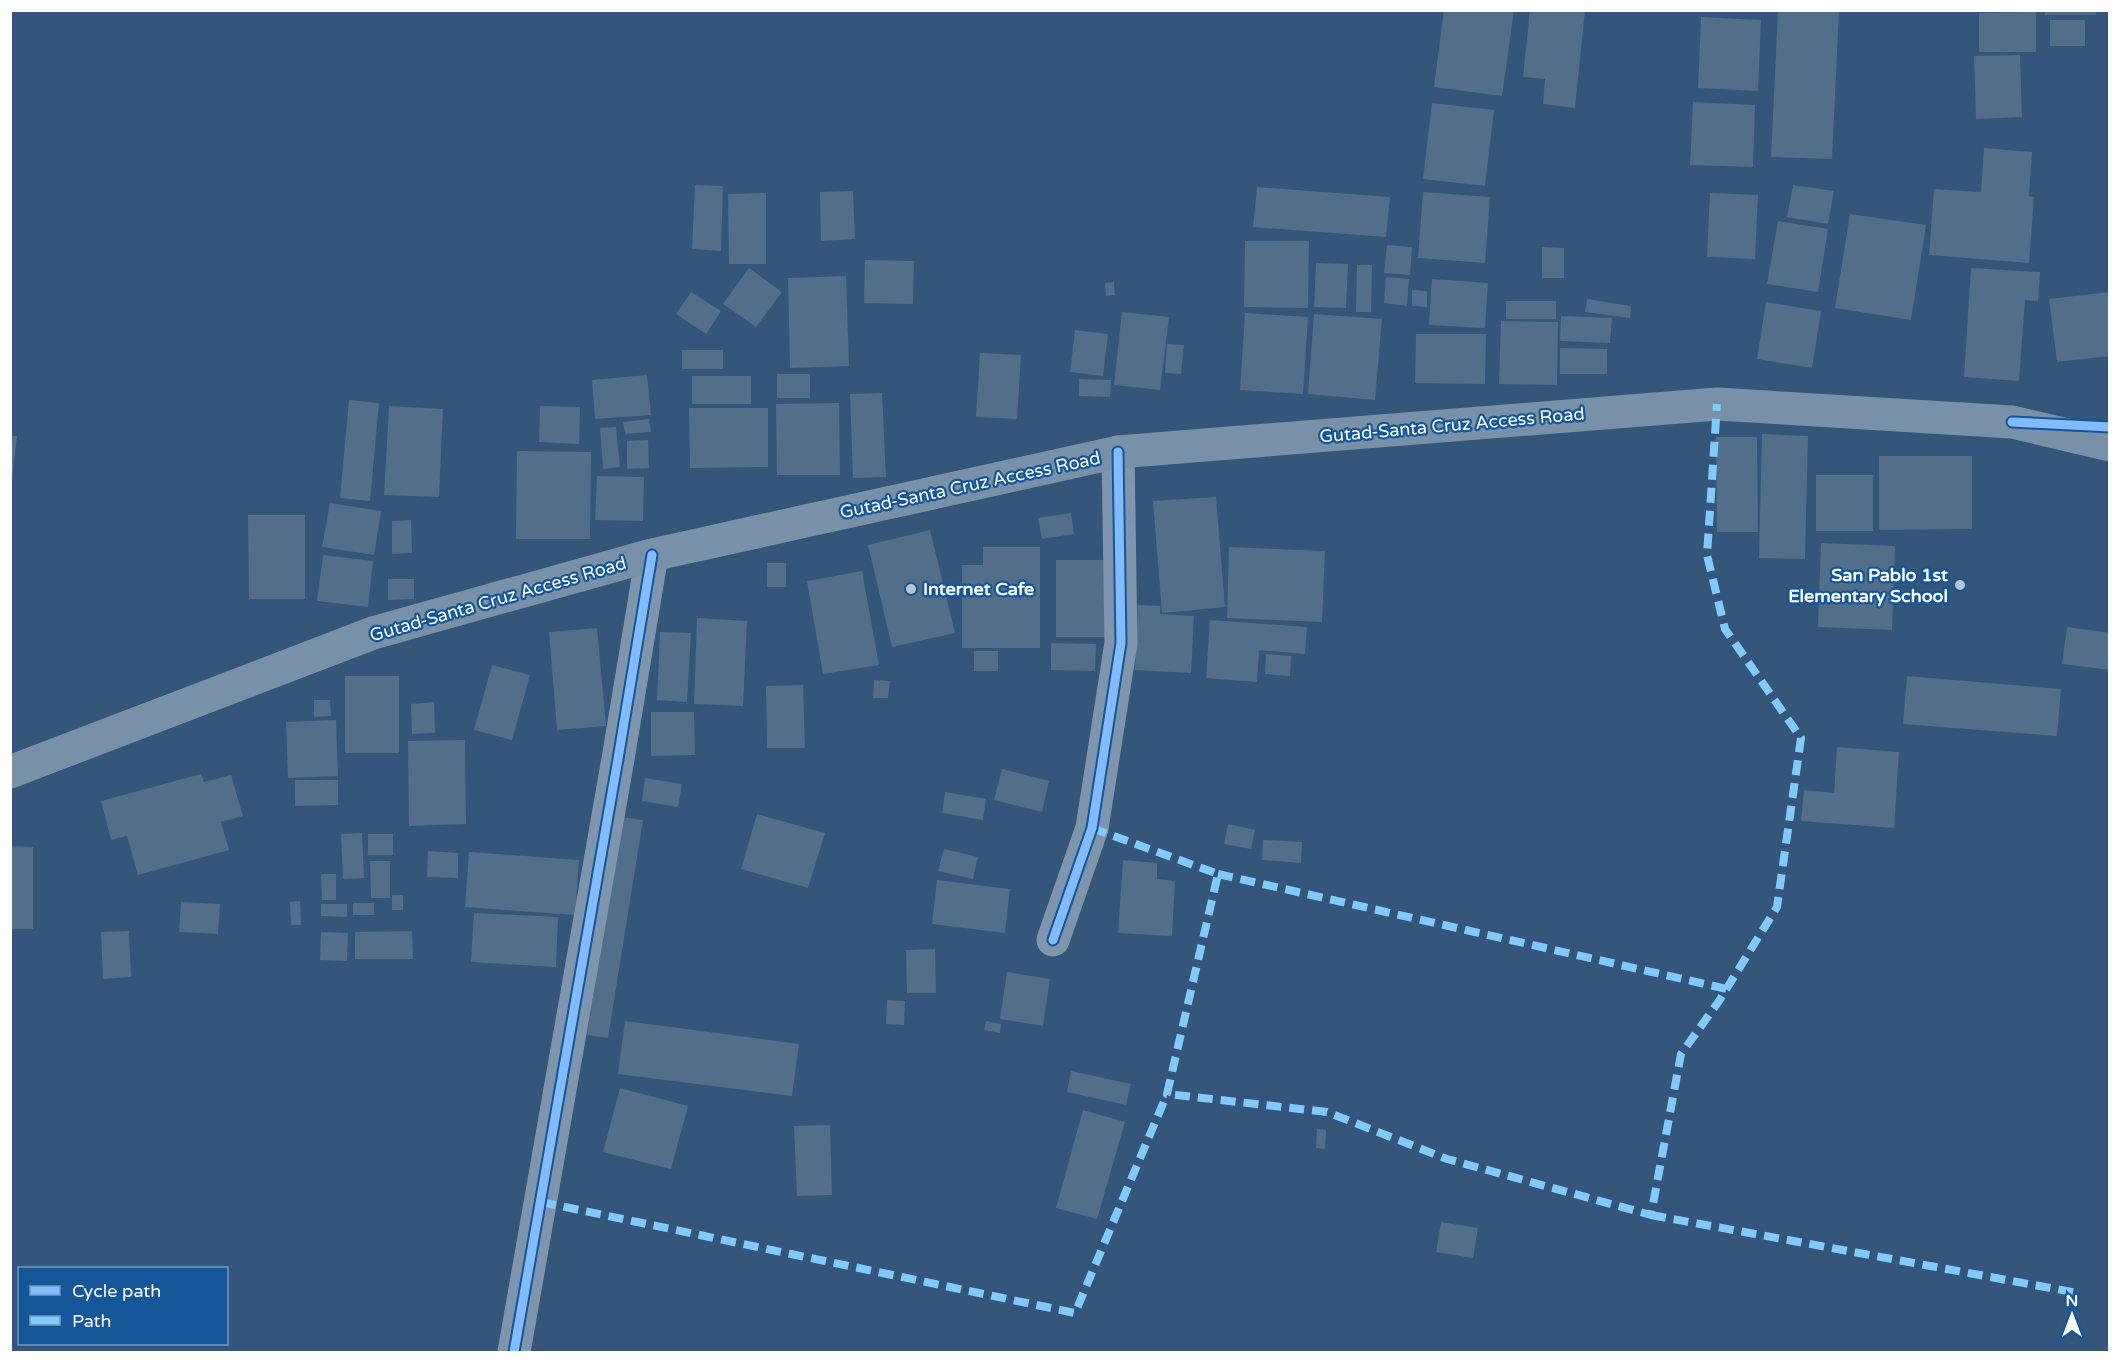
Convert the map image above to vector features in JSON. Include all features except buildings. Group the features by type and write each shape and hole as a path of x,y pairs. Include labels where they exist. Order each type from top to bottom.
{"main road":[{"name":"Gutad-Santa Cruz Access Road","path":"10,772 373,633 652,555 1118,453 1717,404 2012,422 2109,445"}],"street":[{"path":"2012,422 2109,427"},
{"path":"1053,940 1092,828 1121,643 1118,453"},
{"path":"514,1353 652,555"}],"marked path":[{"path":"1092,828 1218,874 1167,1094 1327,1112 1447,1159 1651,1215 1681,1054 1719,1001 1777,907 1801,738 1725,629 1707,555 1717,404"},
{"path":"1218,874 1727,989"},
{"path":"541,1202 1075,1313 1167,1094"},
{"path":"1651,1215 2078,1293"}],"cycle path":[{"path":"2012,422 2110,427"},
{"path":"1053,940 1092,828 1121,643 1118,452"},
{"path":"514,1352 652,555"}],"place":[{"name":"San Pablo 1st Elementary School","path":"1960,585"},
{"name":"Internet Cafe","path":"911,589"}]}
